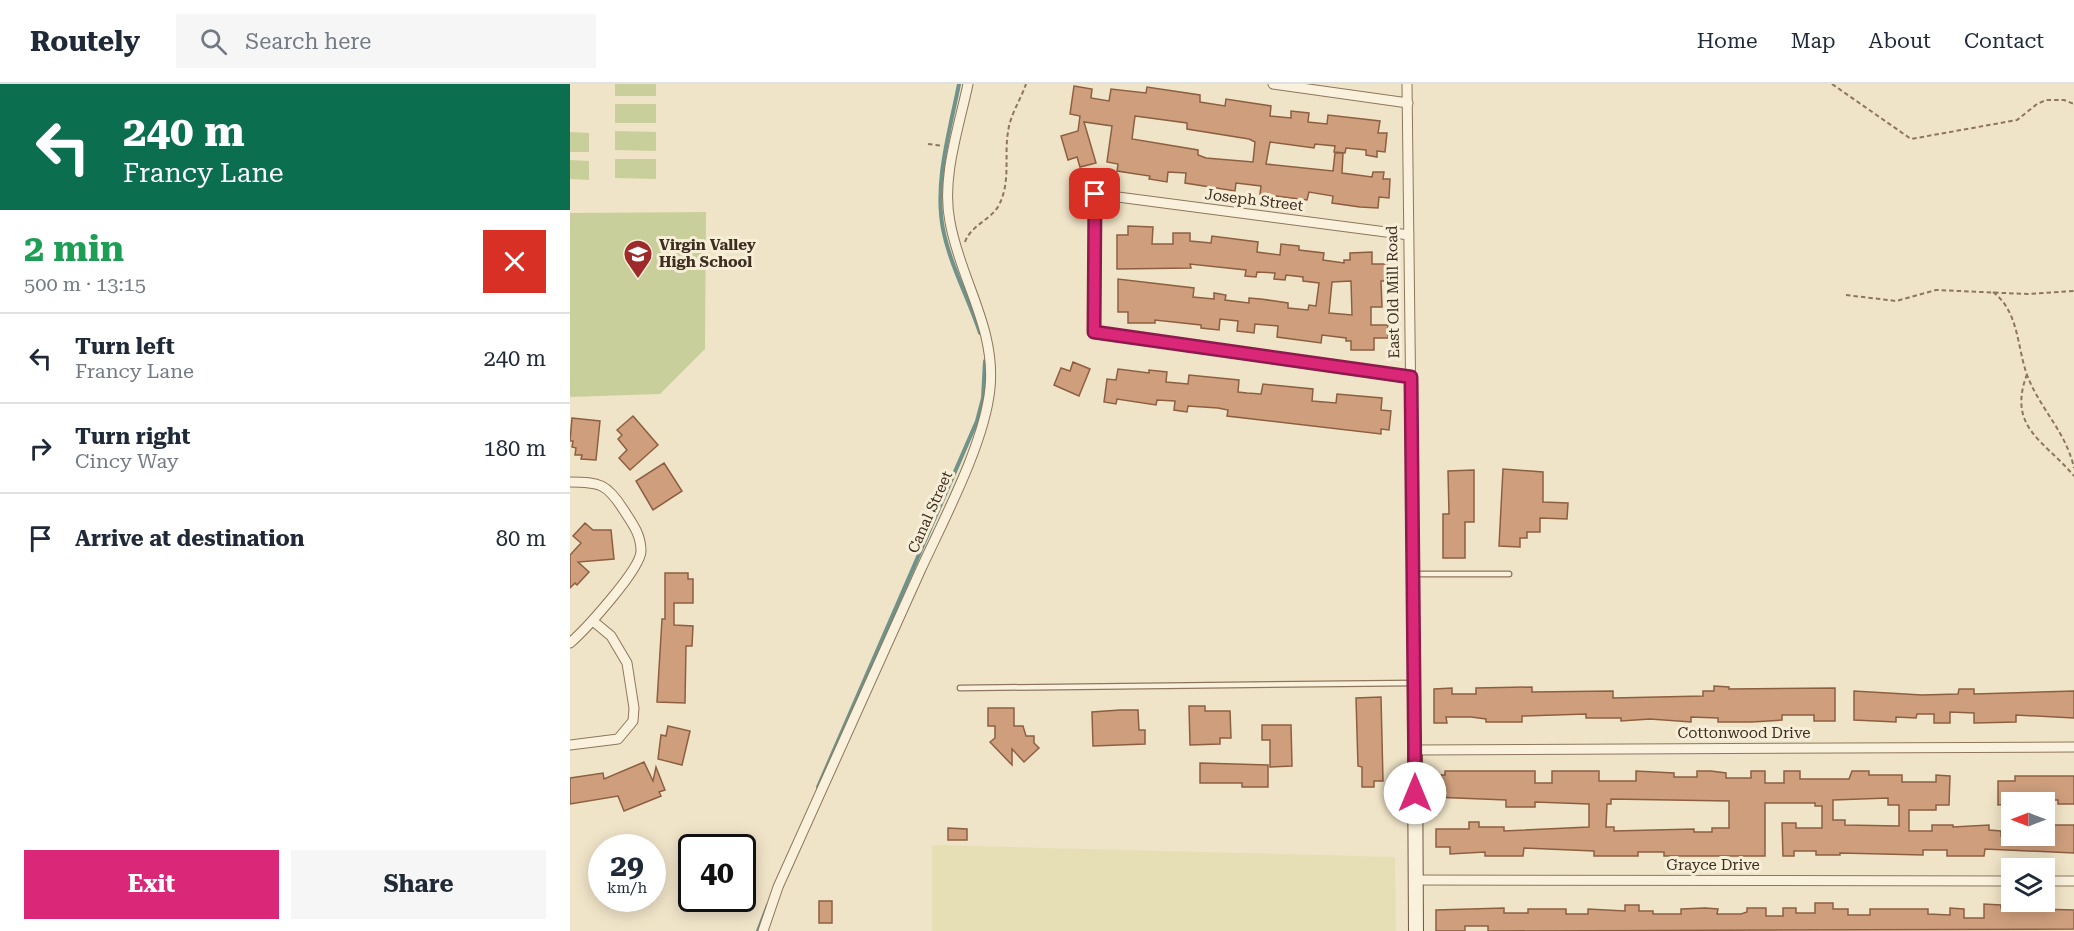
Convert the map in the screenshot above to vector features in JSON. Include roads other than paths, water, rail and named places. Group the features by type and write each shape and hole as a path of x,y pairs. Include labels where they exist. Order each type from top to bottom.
{"street":[{"name":"Canal Street","path":"763,931 778,887 960,482 989,400 991,368 986,334 957,248 948,211 949,184 968,84"},
{"path":"1273,84 1408,103"},
{"name":"East Old Mill Road","path":"1407,84 1416,931"},
{"name":"Joseph Street","path":"1409,235 1095,194 1094,332 1411,377"},
{"path":"570,482 594,482 611,491 640,536 641,555 593,621 570,643"},
{"path":"570,745 618,739 633,721 633,694 627,663 611,636 593,621"},
{"name":"Cottonwood Drive","path":"1415,750 2074,747"},
{"name":"Grayce Drive","path":"1415,880 2001,880"},
{"path":"2055,881 2074,881"}],"lane":[{"path":"1413,574 1509,574"},
{"path":"960,688 1414,683"}],"waterway":[{"path":"959,84 944,156 940,193 941,211 950,256 980,333"},
{"path":"818,787 977,421 983,398 985,361"},
{"path":"758,931 768,905"}],"place":[{"name":"Virgin Valley High School","path":"638,280"}]}
